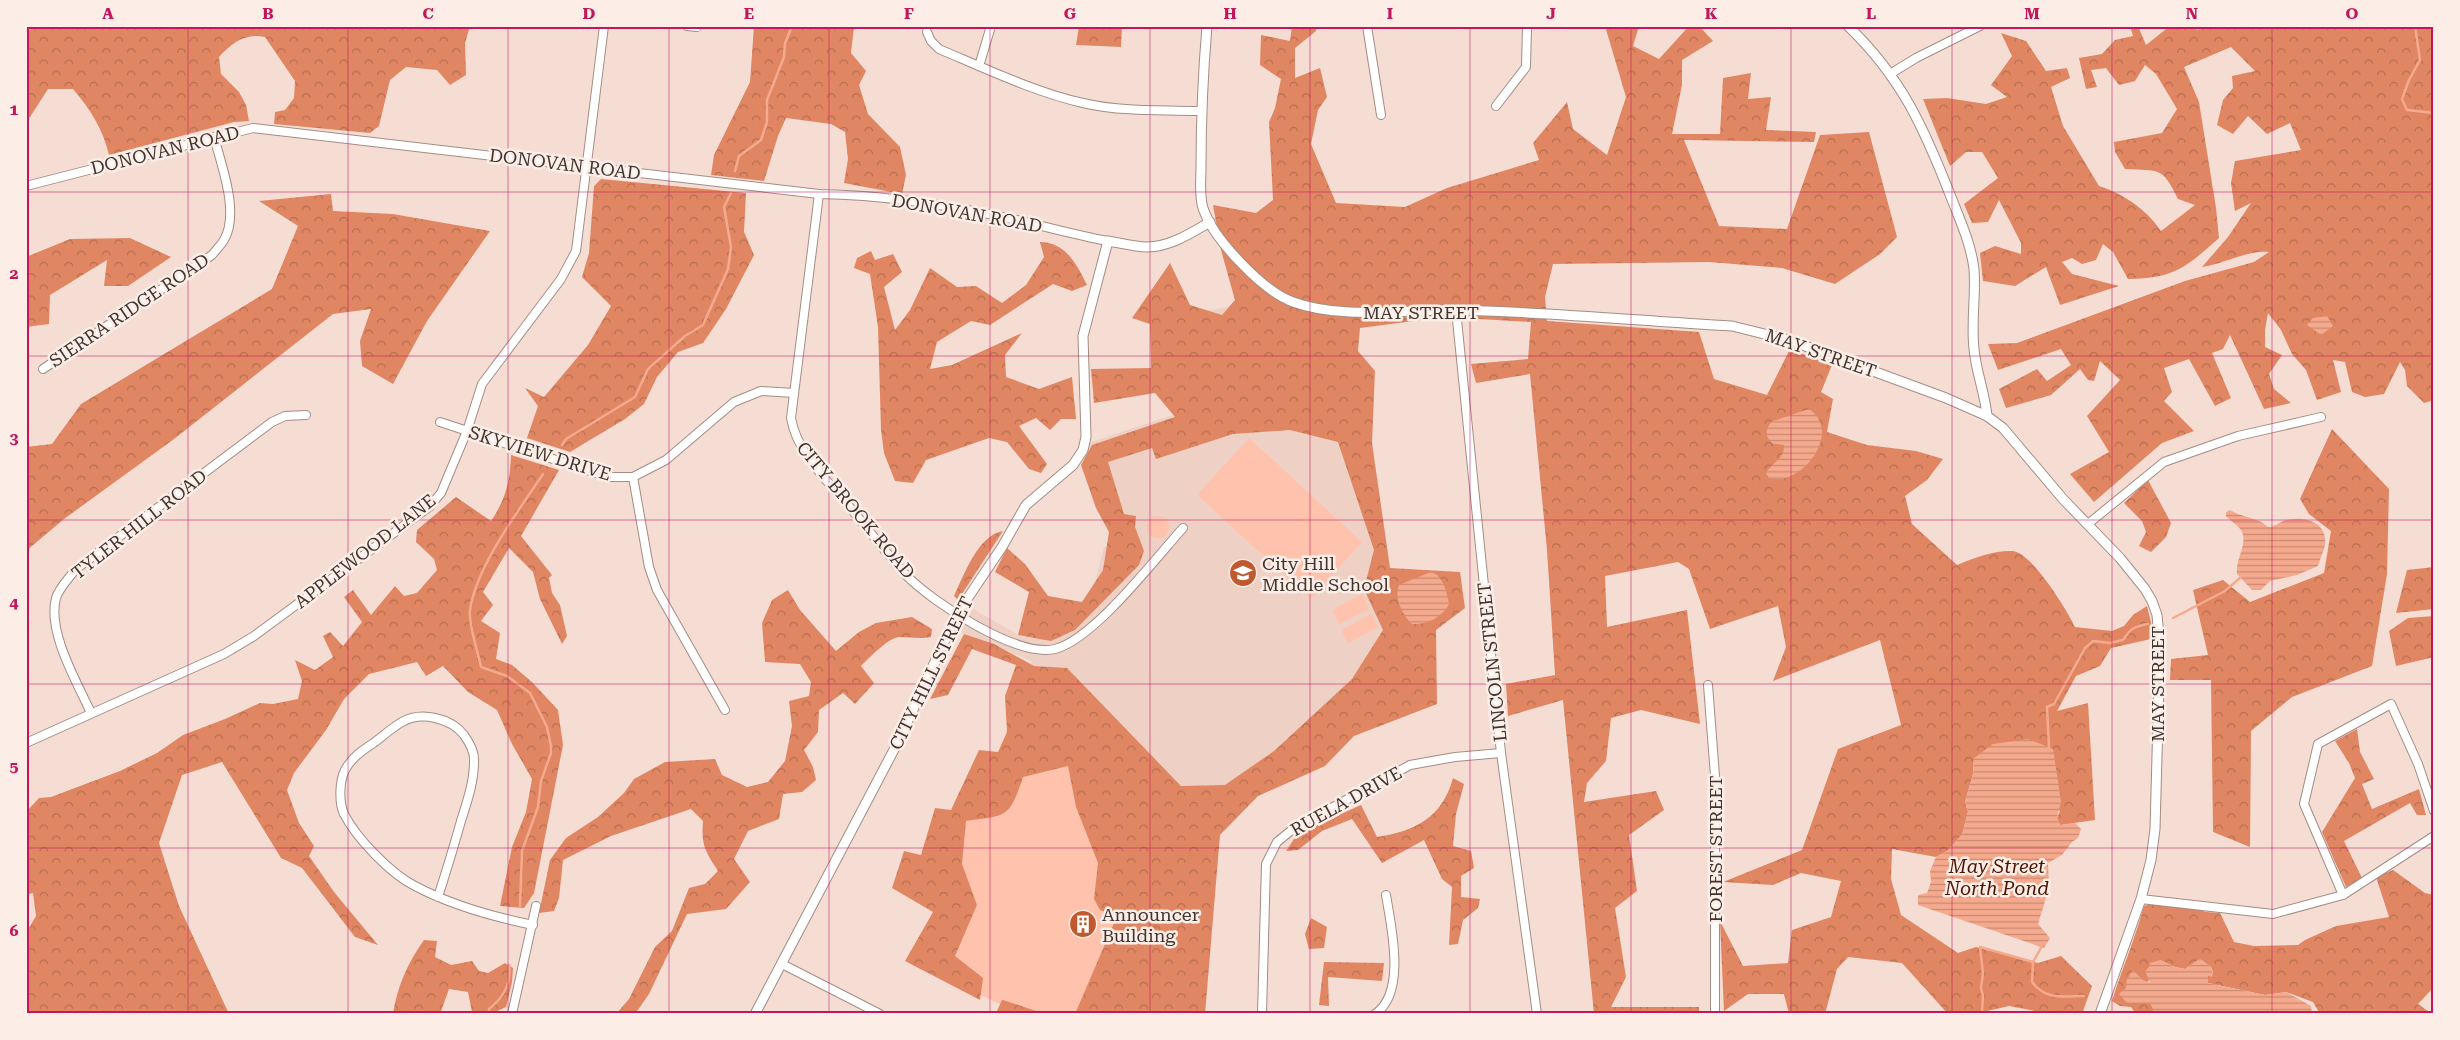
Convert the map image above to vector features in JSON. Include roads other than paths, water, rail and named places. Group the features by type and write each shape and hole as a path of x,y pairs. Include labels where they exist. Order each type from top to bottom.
{"street":[{"name":"APPLEWOOD LANE","path":"26,743 224,654 254,636 428,507 441,492 466,431 482,384 561,279 576,251 604,26"},
{"path":"687,26 696,27"},
{"path":"979,66 991,26"},
{"name":"MAY STREET","path":"1207,26 1202,111 1202,202 1210,222 1261,283 1292,302 1311,308 1339,312 1456,310 1732,326 1752,329 1789,340 1912,385 1987,416 2003,428 2053,488 2088,524 2145,589 2154,608 2159,631 2155,829 2141,899 2100,1014"},
{"path":"1367,26 1381,115"},
{"path":"1496,106 1526,67 1527,26"},
{"path":"1848,26 1869,47 1890,74 1924,130 1971,253 1974,270 1972,337 1987,416"},
{"path":"1890,74 1916,58 1980,26"},
{"path":"926,32 931,41 940,49 1056,96 1085,104 1202,111"},
{"name":"DONOVAN ROAD","path":"26,186 253,128 819,194 857,194 895,199 1010,218 1108,241"},
{"name":"SIERRA RIDGE ROAD","path":"43,369 212,255 225,238 230,219 228,191 214,137"},
{"name":"CITY BROOK ROAD","path":"819,194 791,418 794,434 809,458 907,576 957,614 1021,647 1052,650 1067,645 1092,627 1183,528"},
{"path":"1108,241 1145,247 1158,246 1186,236 1210,222"},
{"name":"CITY HILL STREET","path":"754,1014 898,742 957,614 1002,547 1026,504 1073,465 1083,450 1086,437 1083,336 1108,241"},
{"name":"LINCOLN STREET","path":"1456,310 1501,753 1537,1014"},
{"name":"SKYVIEW DRIVE","path":"440,422 608,477 633,477 666,460 734,402 761,391 794,393"},
{"name":"TYLER HILL ROAD","path":"91,713 58,637 54,620 56,597 66,581 76,570 272,422 284,416 306,415"},
{"path":"2088,524 2164,462 2238,436 2321,417"},
{"path":"633,477 650,567 657,590 725,710"},
{"name":"FOREST STREET","path":"1708,685 1715,776 1714,1014"},
{"path":"2343,895 2304,804 2318,744 2391,704 2418,764 2434,811"},
{"path":"438,897 471,788 475,761 469,742 459,729 441,719 423,716 404,721 354,758 344,772 340,793 344,813 358,835 400,878 438,897 533,925"},
{"name":"RUELA DRIVE","path":"1262,1014 1266,864 1277,842 1293,829 1410,766 1455,756 1501,753"},
{"path":"2141,899 2273,914 2343,895 2434,836"},
{"path":"1375,1014 1390,995 1394,980 1394,945 1386,895"},
{"path":"512,1014 516,988 533,925 536,906"},
{"path":"782,964 880,1014"}],"water":[{"path":"2327,316 2333,326 2321,335 2307,325 2313,318"},
{"path":"1809,409 1819,419 1822,431 1820,444 1814,456 1805,467 1793,475 1781,479 1769,478 1766,473 1780,457 1784,450 1784,445 1773,444 1769,441 1767,432 1769,426 1773,421"},
{"path":"2230,510 2269,527 2293,519 2307,520 2318,525 2325,536 2325,544 2318,566 2297,575 2270,581 2261,590 2252,590 2237,574 2243,546 2243,535 2241,530 2226,516 2226,512"},
{"path":"1431,572 1439,577 1446,590 1449,604 1443,613 1434,619 1412,624 1405,616 1398,601 1399,585"},
{"name":"May Street North Pond","path":"2028,739 2053,749 2061,801 2057,818 2060,825 2075,823 2081,829 2078,838 2072,842 2062,855 2048,863 2049,888 2038,924 2050,938 2044,948 1918,905 1918,895 1927,893 1931,882 1930,871 1936,857 1947,851 1962,835 1968,812 1965,802 1973,774 1974,758 1993,744"},
{"path":"2200,959 2211,967 2213,974 2212,977 2208,976 2208,983 2265,995 2286,992 2311,1006 2312,1014 2152,1014 2153,1009 2150,1003 2127,1003 2119,994 2126,988 2127,979 2133,970 2143,980 2150,983 2145,971 2150,963 2160,960 2175,967 2185,969"}],"waterway":[{"path":"735,171 739,156 761,140 767,122 767,100 784,57 785,43 792,26"},
{"path":"2415,26 2420,60 2409,80 2402,99 2407,110 2434,113"},
{"path":"562,445 566,439 635,397 648,369 685,336 703,325 728,269 731,247 724,207 731,193"},
{"path":"520,906 522,851 538,807 541,781 551,753 551,746 547,727 530,693 507,676 481,667 472,630 470,610 474,593 489,558 543,474"},
{"path":"2173,618 2225,591 2241,577"},
{"path":"2049,748 2047,707 2054,704 2085,648 2093,641 2110,643 2123,640 2132,629 2148,624"},
{"path":"1982,1012 1983,996 1981,988 1983,973 1980,947 2033,962 2042,946"},
{"path":"2033,962 2032,982 2037,988 2050,995 2063,997 2084,996"},
{"path":"489,1014 489,1009 502,995 508,984 509,965"}],"place":[{"name":"City Hill Middle School","path":"1243,573"},
{"name":"Announcer Building","path":"1083,924"}]}
